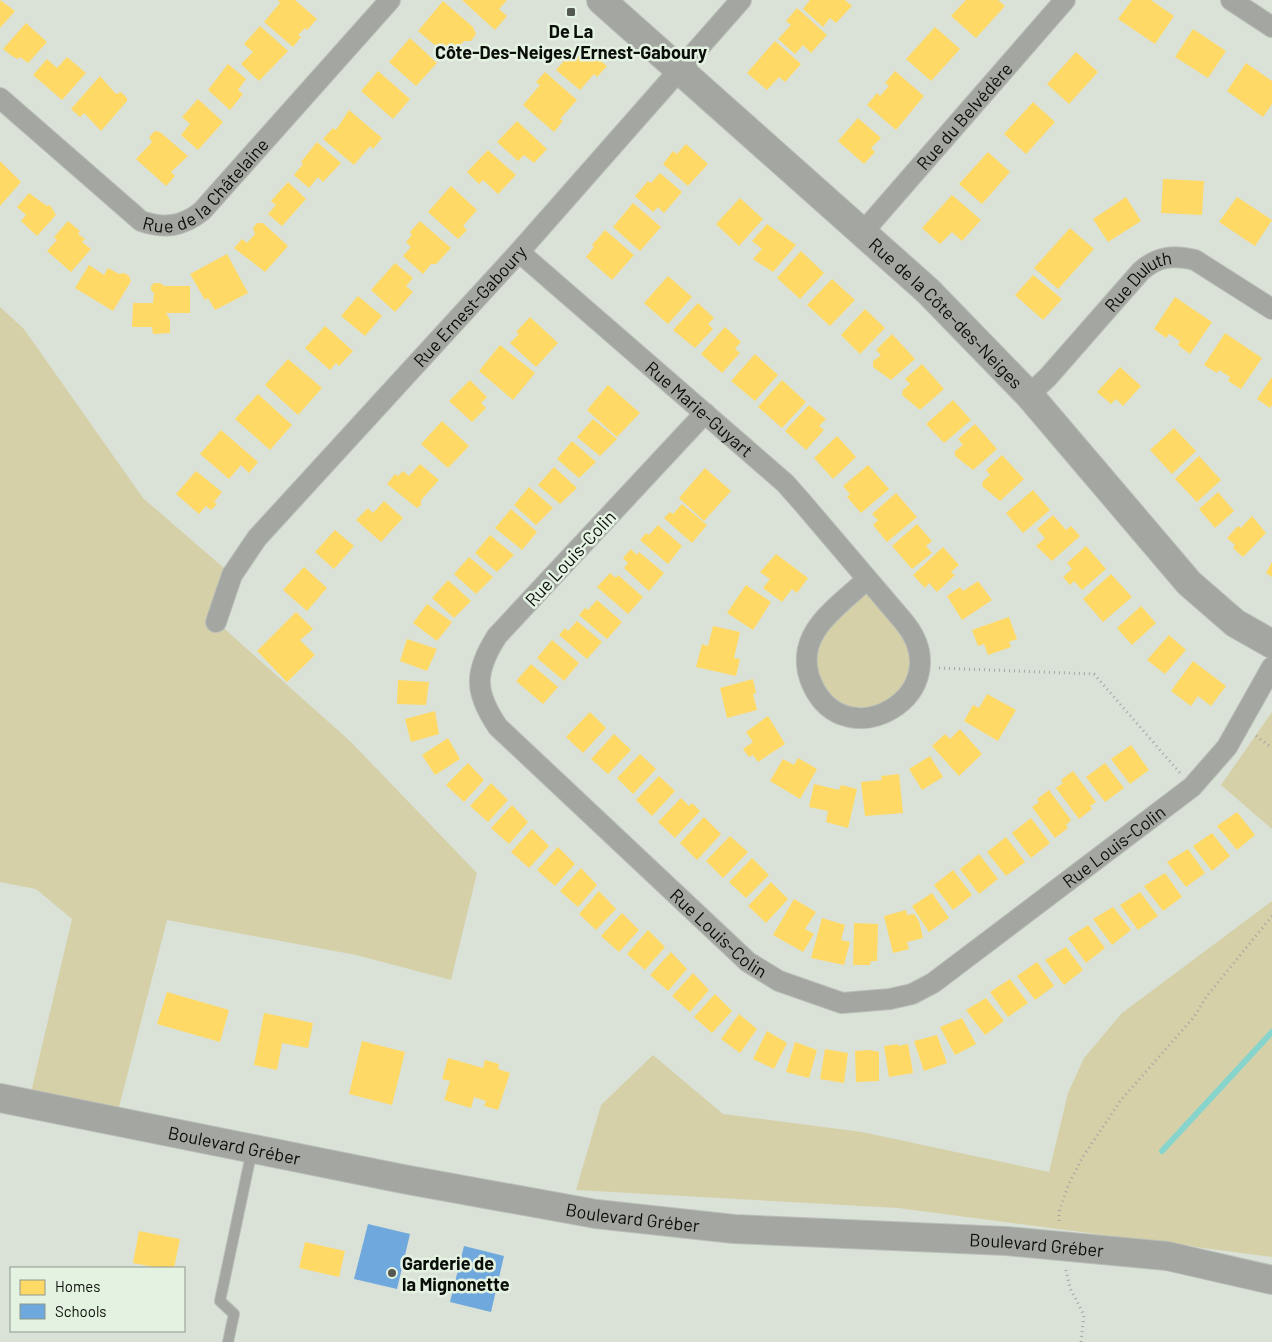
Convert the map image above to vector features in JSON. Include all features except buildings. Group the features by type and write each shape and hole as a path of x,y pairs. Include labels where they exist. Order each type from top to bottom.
{"street":[{"name":"Rue de la Châtelaine","path":"0,98 135,217 155,226 168,227 182,224 202,211 390,0"},
{"name":"Rue de la Côte-des-Neiges","path":"601,0 928,291 1029,395 1189,583 1235,623 1272,644"},
{"name":"Rue Ernest-Gaboury","path":"216,622 232,575 257,538 518,252 741,0"},
{"name":"Rue du Belvédère","path":"863,232 1066,0"},
{"path":"1231,0 1272,27"},
{"name":"Rue Marie-Guyart","path":"518,252 785,483 911,630 919,650 920,667 917,680 908,696 896,708 885,714 870,718 857,718 840,713 826,704 815,692 808,676 806,664 809,645 820,624 867,579"},
{"name":"Rue Duluth","path":"1029,395 1048,377 1141,271 1152,261 1173,257 1195,260 1272,309"},
{"name":"Rue Louis-Colin","path":"705,413 497,636 482,662 479,692 486,709 498,727 748,962 779,981 842,1003 890,999 912,994 933,983 1192,787 1227,747 1272,667"},
{"name":"Boulevard Gréber","path":"0,1098 252,1150 477,1193 606,1215 734,1229 1006,1241 1091,1248 1175,1257 1272,1280"}],"lane":[{"path":"228,1342 234,1314 220,1300 252,1150"}],"path":[{"path":"920,667 1094,674 1192,787"},
{"path":"1061,1231 1059,1212 1082,1158 1093,1141 1121,1100 1194,1017 1207,996 1272,916"},
{"path":"1065,1263 1070,1288 1084,1315 1081,1342"}],"shaded area":[{"path":"0,307 24,329 143,498 232,575 217,622 351,742 477,873 451,980 356,955 167,920 115,1123 28,1105 72,919 36,889 0,882"},
{"path":"867,579 919,650 896,708 840,713 806,664 807,651"},
{"path":"1272,712 1272,829 1221,785"},
{"path":"1272,901 1272,1257 898,1208 576,1190 601,1105 653,1055 723,1114 862,1132 1049,1172 1068,1093 1084,1058 1122,1013"}],"waterway":[{"path":"1162,1151 1272,1032"}],"place":[{"name":"De La Côte-Des-Neiges/Ernest-Gaboury","path":"571,12"},
{"name":"Garderie de la Mignonette","path":"392,1273"}]}
